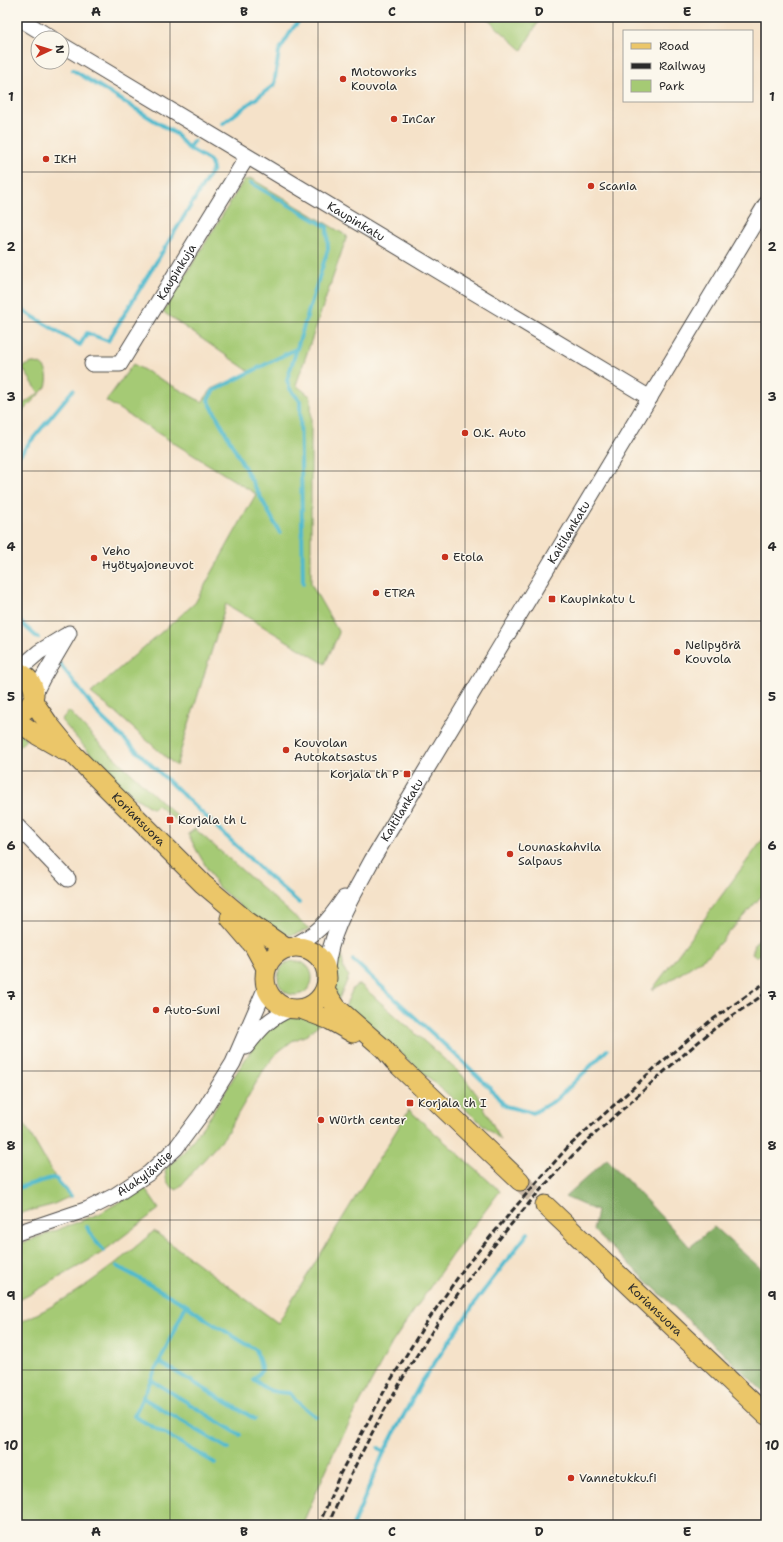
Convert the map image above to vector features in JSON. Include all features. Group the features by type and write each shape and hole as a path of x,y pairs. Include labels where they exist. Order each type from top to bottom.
{"main road":[{"name":"Koriansuora","path":"17,671 24,674 30,680 34,687 33,698 48,723 74,755 203,884 247,921 288,947"},
{"path":"17,714 23,712 33,698"},
{"name":"Koriansuora","path":"17,721 37,735 74,755"},
{"name":"Koriansuora","path":"203,884 254,946 266,968"},
{"path":"296,1009 310,1006 319,1000 325,991 327,984 327,969 323,961 316,953 308,948 299,946 288,947 277,952 270,959 265,974 266,987 270,995 276,1002 283,1006 330,1020 394,1061"},
{"path":"325,991 337,1008 384,1049 394,1061 520,1181"},
{"name":"Koriansuora","path":"545,1205 766,1415"}],"street":[{"path":"17,17 38,30"},
{"name":"Kaupinkatu","path":"70,49 650,398"},
{"name":"Kaupinkuja","path":"92,364 120,364 248,157"},
{"name":"Kaitilankatu","path":"327,969 328,957 338,928 372,860 766,204"},
{"path":"17,671 39,652 69,634 42,679 33,698"},
{"path":"17,826 68,878"},
{"name":"Kaitilankatu","path":"288,947 306,940 319,930 372,860"},
{"name":"Alakyläntie","path":"233,1063 266,987"},
{"name":"Alakyläntie","path":"17,1233 88,1209 114,1196 149,1172 176,1148 202,1113 233,1063 257,1033 269,1020 279,1013 296,1009"}],"green space":[{"path":"485,17 541,17 522,50"},
{"path":"252,179 347,236 296,385 311,397 311,584 339,633 325,664 226,604 176,766 91,693 195,603 256,494 106,401 133,364 202,402 212,389 250,372 163,312 244,180"},
{"path":"32,363 41,365 46,370 46,387 17,417 17,408 39,393 22,367"},
{"path":"69,711 98,742 183,822 182,825 157,805 153,809 115,782 61,720"},
{"path":"17,731 25,737 26,740 17,749"},
{"path":"195,829 309,929 293,935 282,935 264,926 218,887 188,834"},
{"path":"766,835 766,891 710,954 668,982 652,990"},
{"path":"766,928 766,950 756,957 752,954 755,944"},
{"path":"336,949 341,951 344,970 349,976 338,1001 334,987"},
{"path":"295,961 307,966 312,978 307,990 295,995 283,990 278,978 283,966"},
{"path":"357,985 361,985 462,1075 478,1096 501,1140 345,1007 353,988"},
{"path":"295,1015 321,1022 307,1035 292,1041 277,1053 263,1071 225,1136 177,1190 171,1186 167,1180 165,1170 183,1153 212,1114 256,1043 268,1028"},
{"path":"409,1110 500,1191 452,1255 392,1343 334,1452 302,1525 17,1525 17,1323 54,1305 89,1283 154,1231 278,1323"},
{"path":"17,1111 56,1179 71,1196 52,1205 17,1214"},
{"path":"607,1159 690,1247 714,1227 766,1273 766,1293 763,1297 766,1305 766,1394 593,1230 597,1211 565,1197"},
{"path":"144,1187 159,1209 100,1254 17,1301 17,1245 99,1214"}],"waterway":[{"path":"222,124 274,85 279,51 293,28 303,17"},
{"path":"17,307 80,345 87,333 108,341 213,169 210,161 188,148 176,134 73,70"},
{"path":"188,148 194,141"},
{"path":"251,183 327,227 328,249 287,380 290,389 300,401 303,584"},
{"path":"280,533 208,400 213,391 296,349"},
{"path":"17,458 73,390"},
{"path":"17,619 38,638"},
{"path":"60,664 100,716 265,873 299,903"},
{"path":"353,960 461,1060 490,1088 505,1106 533,1113 556,1100 607,1050"},
{"path":"17,1188 52,1178 56,1179 71,1196"},
{"path":"87,1227 93,1238 104,1251"},
{"path":"379,1448 384,1452 421,1383 479,1297 528,1233"},
{"path":"117,1266 186,1305 207,1320 256,1350 262,1370 254,1379 267,1389 290,1393 296,1401 316,1417"},
{"path":"186,1305 134,1416 215,1463"},
{"path":"159,1362 255,1419"},
{"path":"151,1380 240,1435"},
{"path":"143,1398 229,1449"},
{"path":"353,1525 384,1452"}],"tunnel":[{"path":"520,1181 545,1205"}],"railway":[{"path":"319,1525 340,1474 386,1388 424,1326 465,1267 567,1148 657,1066 709,1022 766,982"},
{"path":"328,1525 351,1474 404,1376 465,1283 499,1239 535,1196 594,1134 714,1029 766,993"}],"place":[{"name":"Motoworks Kouvola","path":"343,79"},
{"name":"InCar","path":"394,119"},
{"name":"IKH","path":"46,159"},
{"name":"Scania","path":"591,186"},
{"name":"O.K. Auto","path":"465,433"},
{"name":"Etola","path":"445,557"},
{"name":"Veho Hyötyajoneuvot","path":"94,558"},
{"name":"ETRA","path":"376,593"},
{"name":"Kaupinkatu L","path":"552,599"},
{"name":"Nelipyörä Kouvola","path":"677,652"},
{"name":"Kouvolan Autokatsastus","path":"286,750"},
{"name":"Korjala th P","path":"407,774"},
{"name":"Korjala th L","path":"170,820"},
{"name":"Lounaskahvila Salpaus","path":"510,854"},
{"name":"Auto-Suni","path":"156,1010"},
{"name":"Korjala th I","path":"410,1103"},
{"name":"Würth center","path":"321,1120"},
{"name":"Vannetukku.fi","path":"571,1478"}]}
